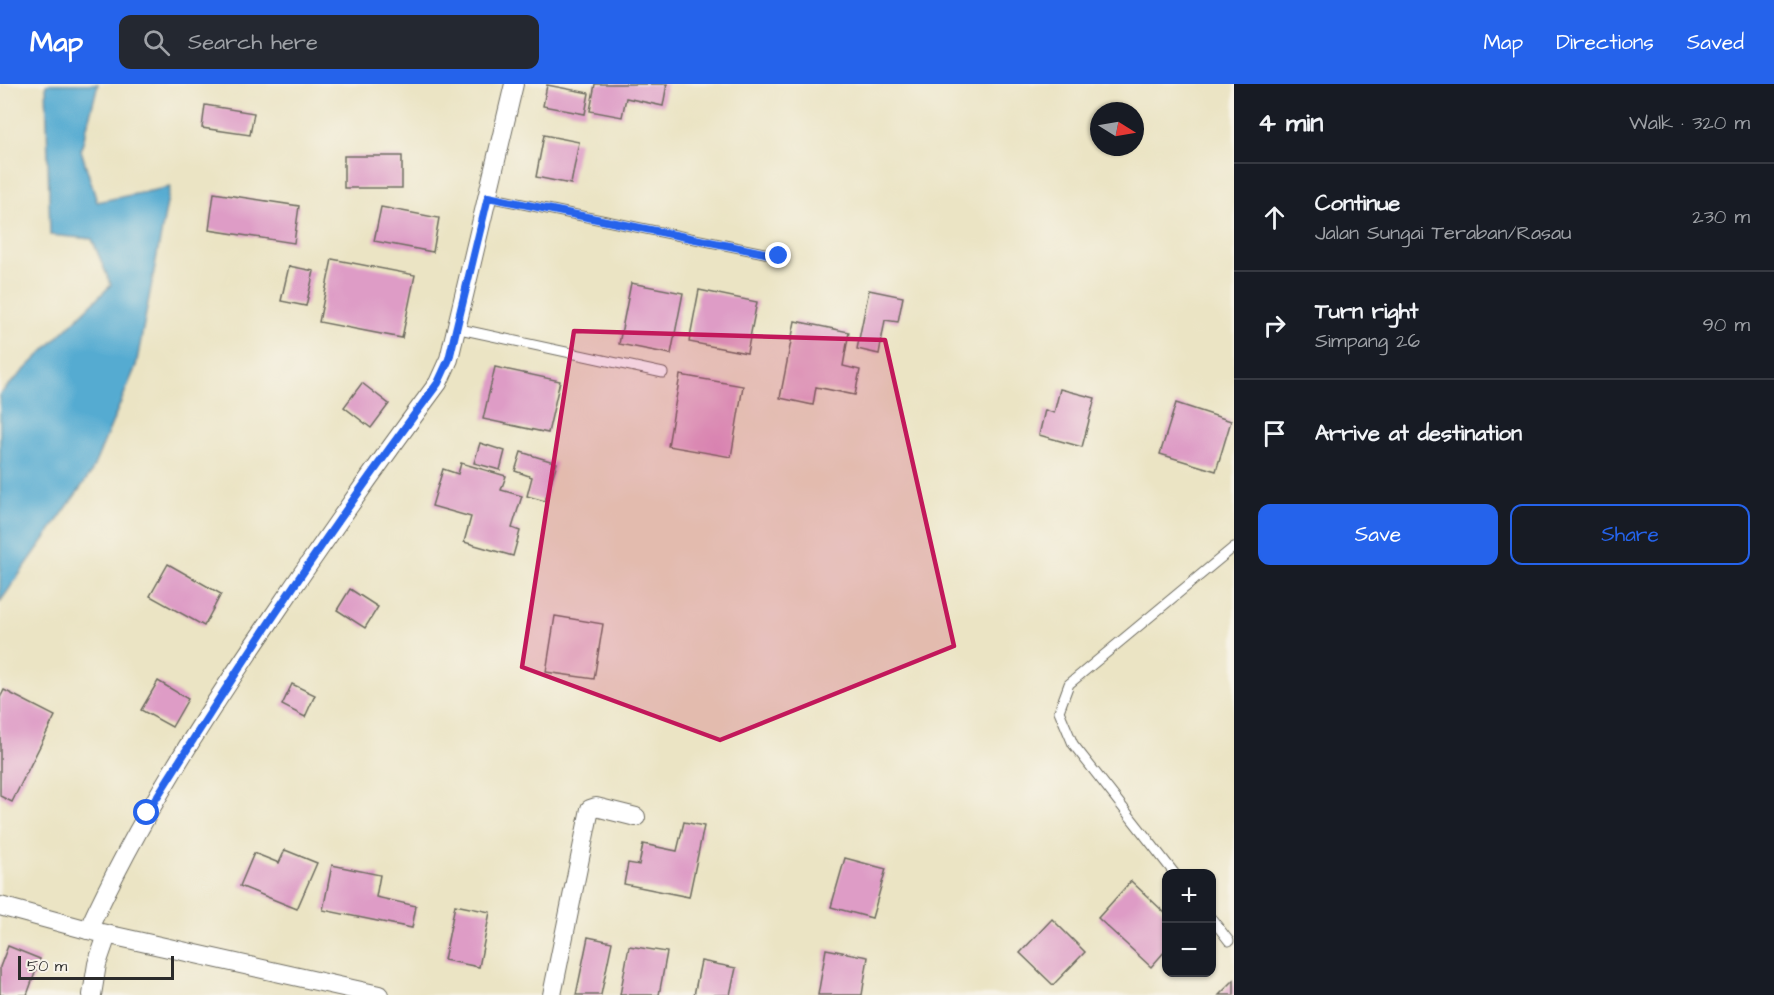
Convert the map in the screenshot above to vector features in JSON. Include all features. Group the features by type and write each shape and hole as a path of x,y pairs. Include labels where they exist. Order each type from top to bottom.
{"street":[{"path":"88,930 110,881 147,813 223,690 322,544 438,383 449,359 514,84"},
{"path":"552,995 590,809 596,807 636,817"},
{"path":"0,906 107,935 379,995"},
{"path":"92,995 97,963 107,935"}],"lane":[{"path":"488,197 779,256"},
{"path":"455,328 663,373"},
{"path":"1172,869 1073,744 1059,711 1069,684 1234,547"},
{"path":"1215,923 1229,941"}],"highlighted area":[{"path":"574,331 885,340 954,646 720,740 522,667"}],"water":[{"path":"46,84 98,84 81,150 97,202 170,187 136,366 91,473 0,602 0,394 111,285 92,239 50,235"}],"building":[{"path":"595,84 667,84 663,106 626,98 622,117 590,111"},
{"path":"547,85 589,93 585,114 543,106"},
{"path":"205,105 254,113 250,135 202,128"},
{"path":"544,135 579,142 571,184 536,177"},
{"path":"344,156 402,156 402,188 344,188"},
{"path":"214,193 299,206 294,243 209,230"},
{"path":"381,207 439,218 433,252 374,241"},
{"path":"332,259 415,275 402,338 319,322"},
{"path":"289,266 314,271 306,306 281,301"},
{"path":"631,283 683,293 671,354 619,344"},
{"path":"699,290 757,302 747,353 689,342"},
{"path":"869,290 903,297 898,322 885,320 879,354 857,349"},
{"path":"795,321 849,332 843,366 860,370 855,395 816,387 813,405 780,398"},
{"path":"495,367 560,381 548,433 483,419"},
{"path":"680,375 743,386 731,457 668,446"},
{"path":"362,383 389,404 371,428 344,407"},
{"path":"1060,389 1095,398 1082,447 1039,435 1045,410 1054,413"},
{"path":"1176,403 1231,421 1216,471 1160,454"},
{"path":"480,443 505,451 500,470 474,463"},
{"path":"521,452 557,463 545,501 527,496 532,477 515,471"},
{"path":"461,463 506,476 501,490 522,496 512,528 520,531 513,556 464,542 471,517 432,506 443,469 458,474"},
{"path":"168,564 221,594 204,626 150,596"},
{"path":"350,589 378,607 365,628 337,610"},
{"path":"555,616 603,624 594,679 546,672"},
{"path":"158,681 188,699 172,727 141,710"},
{"path":"292,684 315,695 305,717 282,705"},
{"path":"4,690 55,716 12,802 0,796 0,698"},
{"path":"684,822 704,826 689,897 624,884 628,863 639,865 643,844 677,851"},
{"path":"285,850 317,863 297,909 240,886 254,853 279,863"},
{"path":"845,858 886,869 872,918 831,907"},
{"path":"332,865 380,875 376,897 416,906 412,928 323,910"},
{"path":"1131,881 1162,910 1162,955 1151,967 1098,918"},
{"path":"455,905 490,912 479,967 444,960"},
{"path":"1052,919 1085,952 1053,985 1020,953"},
{"path":"588,937 612,942 601,995 576,995"},
{"path":"8,946 40,959 27,995 0,995 0,967"},
{"path":"629,946 667,952 659,995 620,995"},
{"path":"826,949 868,957 862,995 818,995"},
{"path":"701,961 736,968 730,995 694,995"},
{"path":"1234,980 1234,995 1219,995"}],"route":[{"path":"147,813 223,690 322,544 438,383 449,359 488,197 779,256"}]}
